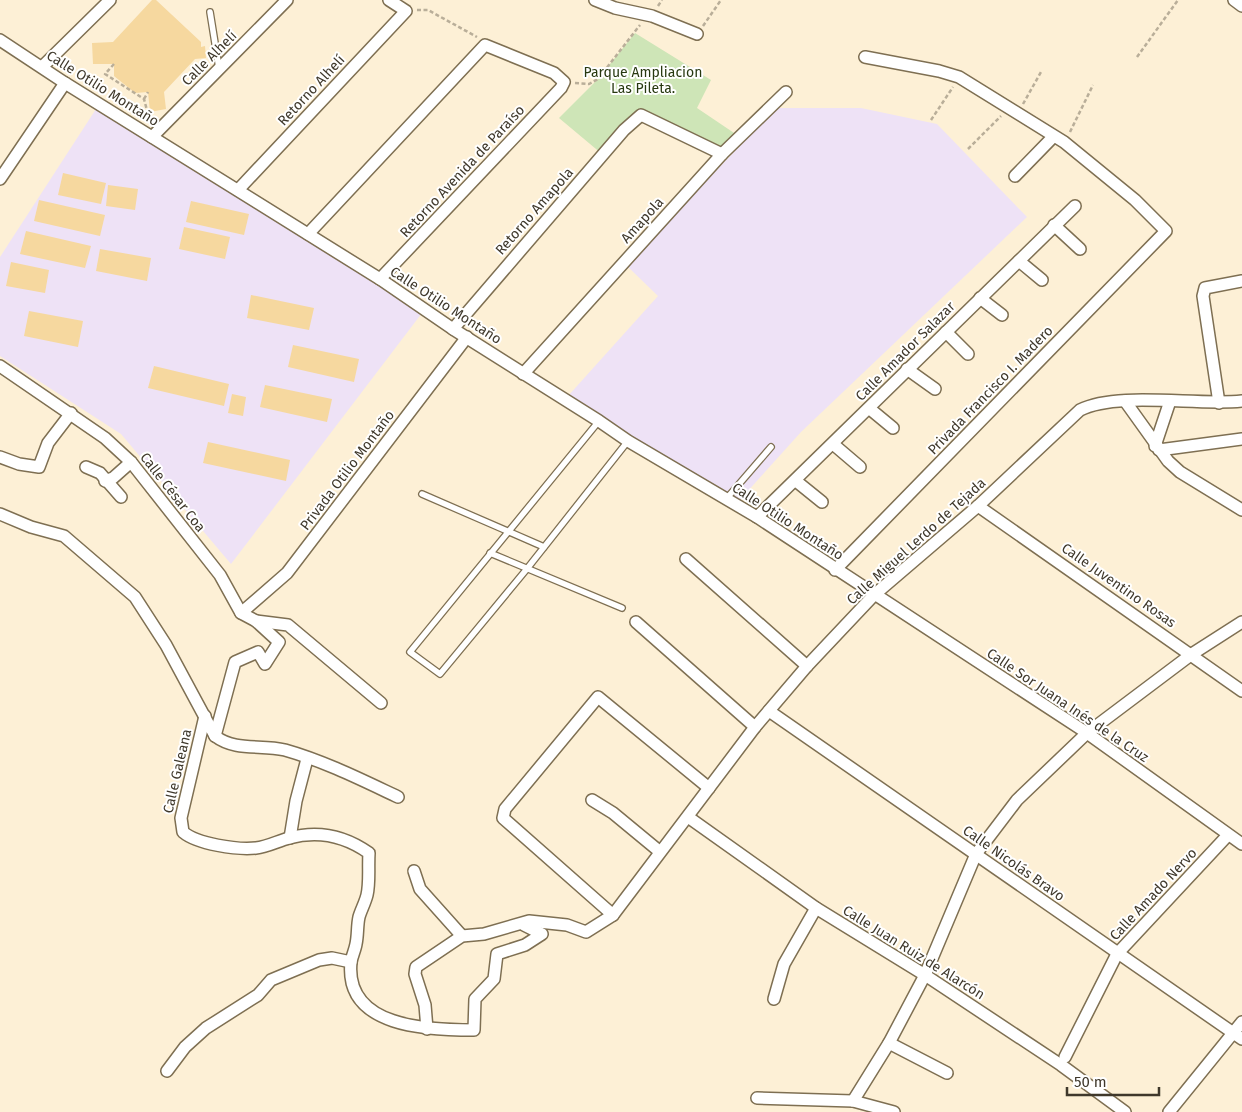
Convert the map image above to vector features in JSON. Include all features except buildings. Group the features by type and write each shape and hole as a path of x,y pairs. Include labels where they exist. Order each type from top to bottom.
{"street":[{"path":"42,67 110,0"},
{"name":"Calle Alhelí","path":"149,135 287,0"},
{"path":"389,0 406,11"},
{"path":"595,0 652,16 697,34"},
{"path":"1234,0 1242,6"},
{"name":"Retorno Alhelí","path":"238,190 406,11"},
{"name":"Calle Otilio Montaño","path":"0,40 65,83 308,234 523,374 599,420 628,441 757,517 874,595"},
{"path":"308,234 485,44 554,73 564,82"},
{"path":"865,57 939,71 959,77 1053,137 1064,142"},
{"name":"Retorno Avenida de Paraíso","path":"380,280 561,88 564,82"},
{"path":"0,179 65,83"},
{"name":"Amapola","path":"523,374 722,154 786,92"},
{"name":"Retorno Amapola","path":"453,329 624,130 641,115 722,154"},
{"path":"1015,176 1053,137"},
{"name":"Privada Francisco I. Madero","path":"835,570 1166,232 1135,200 1064,142"},
{"name":"Calle Amador Salazar","path":"757,517 870,409 908,369 1075,206"},
{"path":"1054,225 1080,250"},
{"path":"1019,261 1042,280"},
{"path":"1219,404 1203,296 1205,288 1242,281"},
{"path":"980,298 1002,315"},
{"path":"946,332 968,354"},
{"name":"Privada Otilio Montaño","path":"241,614 287,573 467,337"},
{"name":"Calle César Coa","path":"0,366 71,413 105,438 131,462 220,575 241,614"},
{"path":"908,369 935,389"},
{"path":"1125,401 1157,448 1180,472 1242,510"},
{"name":"Calle Miguel Lerdo de Tejada","path":"613,915 659,851 688,817 755,727 808,666 874,595 978,506 1080,410 1089,406 1125,401 1219,404 1242,401"},
{"path":"1157,448 1170,401"},
{"path":"870,409 893,428"},
{"path":"0,457 19,464 39,467 48,443 71,413"},
{"path":"1157,448 1242,439"},
{"path":"833,444 860,467"},
{"path":"105,481 113,478 131,462"},
{"path":"86,468 100,473 121,498"},
{"path":"796,481 822,502"},
{"name":"Calle Juventino Rosas","path":"978,506 1192,654 1242,691"},
{"path":"0,514 31,527 64,536 135,597 166,645 214,736 225,742 246,748 283,750 359,778 398,797"},
{"path":"686,560 808,666"},
{"name":"Calle Sor Juana Inés de la Cruz","path":"874,595 1087,733 1242,844"},
{"path":"214,736 235,662 258,652 265,664 279,642 256,621 241,614"},
{"path":"256,621 288,625 380,703"},
{"path":"636,622 755,727"},
{"path":"853,1101 889,1043 926,975 976,854 1018,800 1087,733 1192,654 1242,622"},
{"path":"427,1030 425,1005 415,974 416,967 462,936 484,934 529,921 586,932 613,915 503,818 506,809 598,697 709,788"},
{"name":"Calle Nicolás Bravo","path":"769,711 1237,1036"},
{"name":"Calle Galeana","path":"205,716 182,818 183,832 197,842 256,848 290,838"},
{"path":"308,759 296,801 290,838 308,834 325,834 350,842 369,853 367,895 359,919 356,944 351,962 352,986 361,1002 375,1012 400,1023 427,1030 474,1030 475,999 494,979 497,954 525,945 542,934 540,931 519,923"},
{"path":"592,800 613,813 659,851"},
{"name":"Calle Juan Ruiz de Alarcón","path":"688,817 816,908 926,975 1061,1065 1125,1112"},
{"name":"Calle Amado Nervo","path":"1065,1057 1117,954 1228,835"},
{"path":"414,871 420,889 462,936"},
{"path":"774,999 784,964 816,908"},
{"path":"167,1071 185,1047 206,1028 258,995 271,980 319,960 332,958 351,962"},
{"path":"1169,1112 1237,1036 1242,1022"},
{"path":"889,1043 947,1073"},
{"path":"757,1098 820,1106 853,1101 894,1112"}],"lane":[{"path":"210,12 219,68"},
{"path":"599,420 410,652 440,674 526,570 628,441"},
{"path":"726,498 771,447"},
{"path":"422,494 544,547"},
{"path":"490,554 622,608"}],"path":[{"path":"697,34 721,0"},
{"path":"1137,57 1178,0"},
{"path":"406,11 428,10 484,40 485,44"},
{"path":"564,82 589,84 598,79 639,27 644,15"},
{"path":"114,64 105,74 144,99 150,121 149,135"},
{"path":"968,148 1013,111 1041,72"},
{"path":"931,120 959,77"},
{"path":"1064,142 1093,85"},
{"path":"144,99 148,92"}],"shaded area":[{"path":"776,108 861,108 937,124 1027,217 801,432 738,502 568,396 658,296 626,265"},
{"path":"96,109 422,313 231,564 121,434 0,356 0,257"}],"green space":[{"name":"Parque Ampliacion Las Pileta.","path":"635,33 711,80 697,108 740,137 722,154 641,115 602,154 559,118 598,79"}]}
